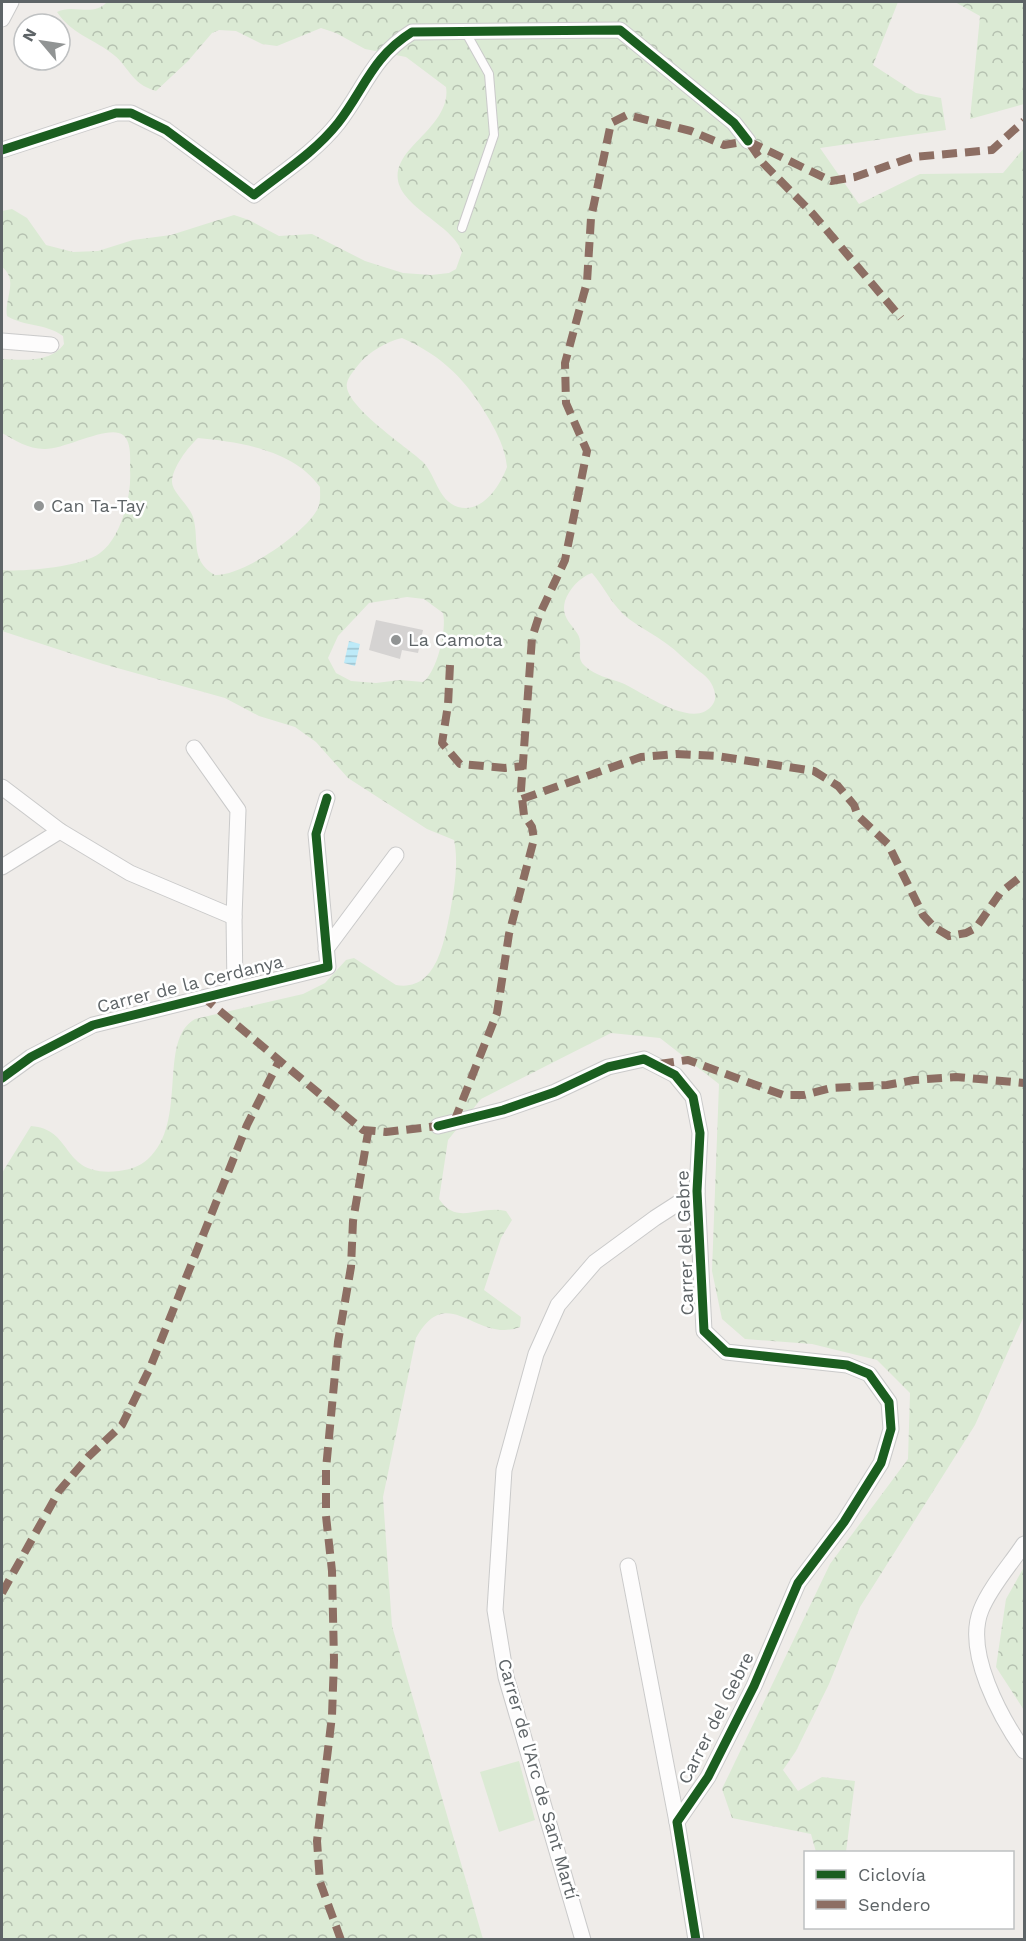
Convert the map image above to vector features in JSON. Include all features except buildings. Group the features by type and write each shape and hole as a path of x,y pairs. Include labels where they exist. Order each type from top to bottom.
{"street":[{"path":"2,19 11,2"},
{"path":"2,150 116,113 131,113 166,130 254,195 318,146 337,123 391,45 412,32 465,31 620,30 734,123 748,141"},
{"path":"2,341 51,345"},
{"path":"194,748 237,810 235,988"},
{"path":"2,787 60,831 130,873 234,917"},
{"path":"326,949 316,834 327,798"},
{"path":"2,867 60,831"},
{"path":"326,949 396,855"},
{"name":"Carrer de la Cerdanya","path":"2,1078 31,1057 93,1025 235,988 328,967 326,949"},
{"name":"Carrer del Gebre","path":"438,1126 503,1110 555,1092 608,1067 644,1059 675,1075 693,1097 700,1134 697,1191 704,1331 726,1352 795,1362 847,1365 869,1374 889,1402 891,1429 881,1463 844,1522 798,1583 754,1686 708,1777 677,1822"},
{"name":"Carrer de l'Arc de Sant Martí","path":"583,1940 506,1677 498,1632 495,1610 504,1470 536,1354 558,1305 595,1262 654,1218 697,1191"},
{"path":"1024,1544 982,1607 977,1620 977,1638 985,1677 1002,1719 1024,1751"},
{"name":"Carrer del Gebre","path":"628,1566 677,1822 696,1940"}],"lane":[{"path":"462,228 494,135 489,74 465,31"}],"green space":[{"path":"107,2 898,2 873,65 916,93 941,98 946,130 820,148 859,204 920,174 1003,173 1024,148 1024,1316 975,1425 860,1607 829,1684 796,1751 783,1770 798,1791 822,1777 855,1781 846,1851 816,1851 811,1834 732,1818 722,1789 830,1564 908,1459 910,1393 877,1360 812,1344 745,1339 722,1319 712,1271 719,1084 660,1038 611,1033 481,1099 448,1140 439,1199 453,1211 469,1213 486,1210 506,1211 512,1220 501,1238 484,1290 521,1317 520,1327 504,1330 490,1328 451,1314 440,1314 428,1322 416,1338 383,1497 392,1626 483,1939 2,1939 2,1173 31,1126 45,1129 55,1135 77,1161 87,1167 100,1171 119,1171 145,1162 160,1143 167,1124 177,1045 184,1030 195,1019 303,994 325,983 346,960 354,958 396,985 410,985 421,981 430,973 436,962 445,937 456,867 454,840 427,829 348,778 316,742 295,727 259,716 225,698 103,664 2,631 2,570 38,569 80,562 100,553 114,537 127,503 130,451 126,438 116,432 44,449 27,446 2,433 2,359 36,359 52,354 64,344 63,336 56,332 7,316 10,278 2,267 2,211 12,209 27,218 46,245 73,252 98,251 133,240 171,235 234,215 249,220 279,236 312,234 365,261 403,273 431,275 449,273 456,269 462,252 455,240 443,228 415,206 404,194 398,180 400,165 411,148 436,121 446,96 446,87 406,57 365,49 336,33 321,28 277,46 262,44 236,31 219,30 212,33 188,61 156,91 140,84 117,57 72,28 72,12 57,12 70,9 89,10 101,7","holes":["402,338 442,362 463,381 481,405 505,454 507,467 500,482 489,497 475,506 458,507 445,499 427,466 377,425 354,402 348,392 347,383 352,373 373,351 384,344","198,438 231,442 265,450 296,464 320,487 320,502 310,520 286,542 240,569 227,574 215,575 207,569 198,556 193,517 172,482 185,452","592,573 623,614 671,647 708,678 714,691 713,704 705,711 694,714 681,712 585,666 580,659 579,637 564,611 565,601 579,580","407,597 424,599 443,613 444,629 437,660 423,682 351,681 336,673 328,658 338,636 369,603"]},
{"path":"955,2 1024,2 1024,104 970,119 980,16"},
{"path":"1024,1567 1024,1710 996,1667 1006,1599"},
{"path":"519,1761 535,1820 499,1832 480,1772"}],"water":[{"path":"349,641 360,644 355,666 344,663"}],"marked path":[{"path":"454,1122 497,1013 509,934 534,839 532,827 524,815 521,790 532,638 539,616 565,560 587,451 566,403 565,363 587,282 591,218 611,123 627,115 691,131 724,145 748,141"},
{"path":"748,141 831,181 855,177 913,157 992,150 1024,121"},
{"path":"750,144 763,163 813,214 901,318"},
{"path":"450,665 448,705 442,743 460,764 505,768 524,766"},
{"path":"522,799 641,757 676,754 717,756 814,771 838,786 854,805 858,816 888,844 923,915 934,927 949,936 966,933 976,928 1000,893 1024,874"},
{"path":"202,996 363,1130 386,1132 438,1126"},
{"path":"659,1064 688,1060 783,1095 804,1095 831,1088 887,1085 914,1080 956,1077 1024,1083"},
{"path":"2,1593 59,1491 88,1457 122,1425 150,1368 247,1125 279,1061"},
{"path":"341,1940 320,1882 317,1841 332,1716 334,1660 332,1571 326,1516 326,1469 338,1342 351,1267 353,1221 368,1133"}],"cycle path":[{"path":"2,150 116,113 131,113 166,130 254,195 298,161 329,133 387,52 412,32 620,30 734,123 748,141"},
{"path":"2,1078 31,1057 93,1025 328,967 316,834 327,798"},
{"path":"438,1126 503,1110 555,1092 608,1067 644,1059 675,1075 693,1097 700,1133 697,1191 704,1331 726,1352 847,1365 869,1374 889,1402 891,1429 881,1463 844,1522 798,1583 754,1686 708,1777 677,1822 696,1940"}],"place":[{"name":"Can Ta-Tay","path":"39,506"},
{"name":"La Camota","path":"396,640"}]}
